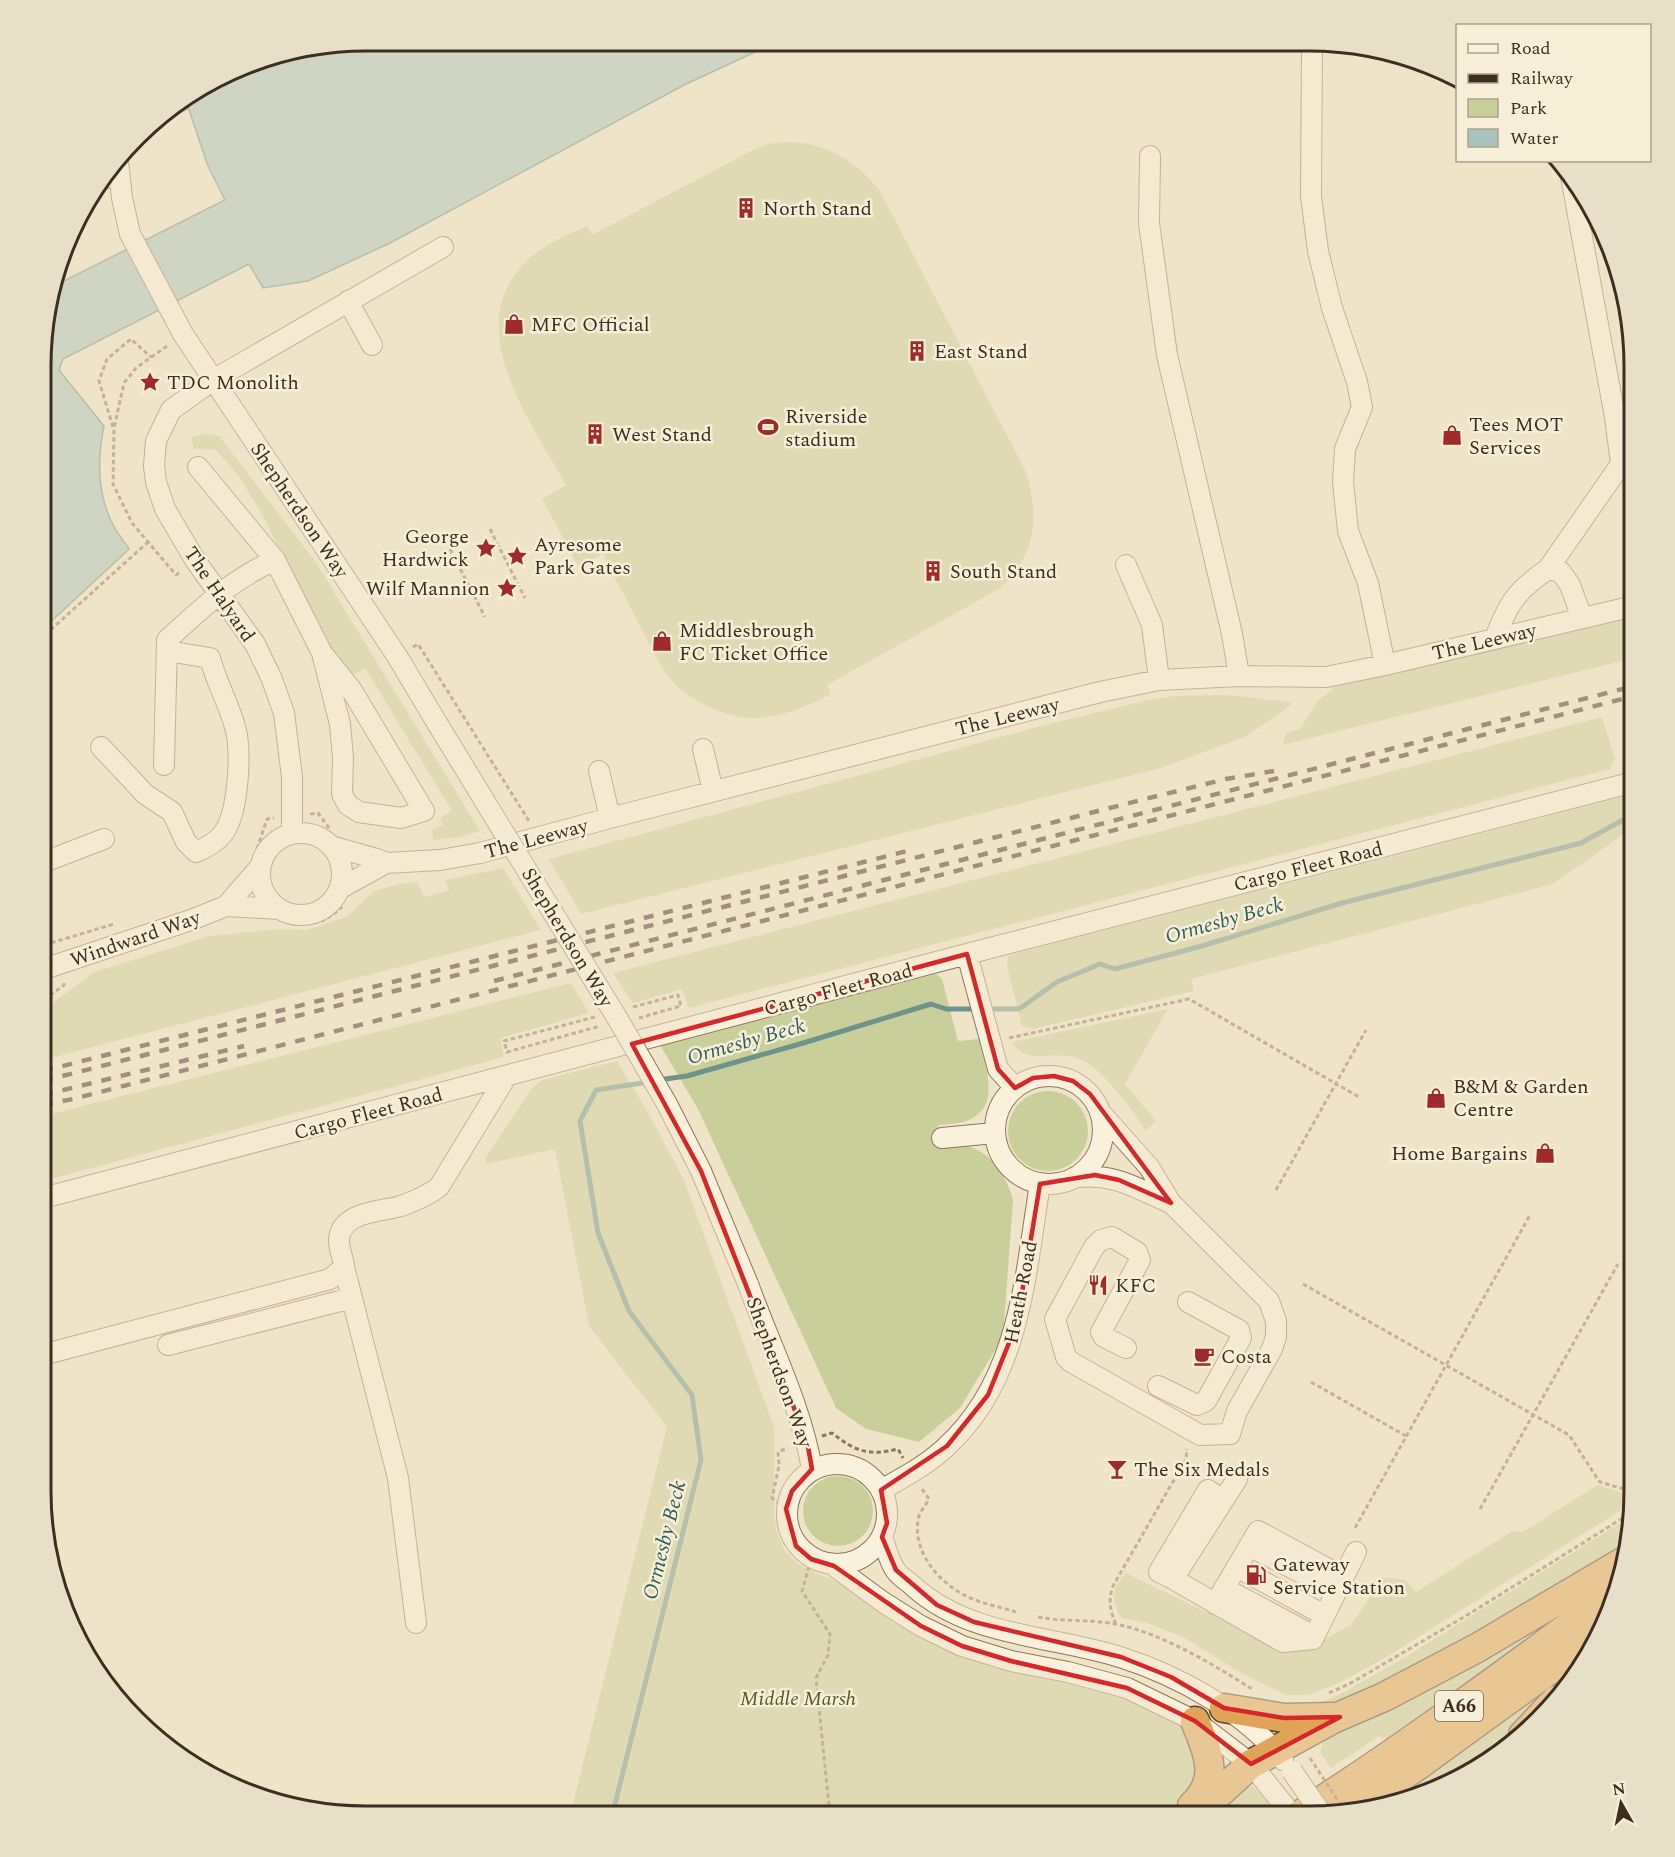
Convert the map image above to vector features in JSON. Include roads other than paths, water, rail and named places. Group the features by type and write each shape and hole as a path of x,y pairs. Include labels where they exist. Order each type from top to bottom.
{"highway":[{"name":"A66","path":"1209,1806 1340,1716 1384,1697 1477,1648 1615,1567"},
{"name":"A66","path":"1314,1806 1484,1688 1604,1600"},
{"name":"A66","path":"1365,1801 1420,1764 1585,1644"},
{"path":"1224,1708 1284,1718 1340,1716"},
{"path":"1191,1806 1206,1790 1209,1778 1208,1752 1195,1721"}],"street":[{"path":"1312,51 1311,196 1318,251 1332,308 1357,382 1362,408 1345,449 1343,482 1348,531 1368,583 1385,665"},
{"path":"1150,156 1149,223 1167,355 1232,634 1239,676"},
{"name":"Shepherdson Way","path":"119,170 130,234 183,334 396,656 619,1021 667,1104 701,1171 748,1284 793,1400 807,1441 812,1469"},
{"path":"1575,197 1615,417 1624,448"},
{"name":"The Halyard","path":"292,834 292,777 284,713 271,677 255,644 195,560 159,495 154,466 156,441 171,410 213,380 442,247"},
{"path":"348,301 372,345"},
{"path":"1495,638 1506,609 1525,584 1548,569 1624,462"},
{"path":"198,467 275,560 322,653 351,689 423,811 401,818 359,812 353,810 345,801 342,794 343,758 340,724 322,653"},
{"path":"164,765 167,640 220,593 250,572 275,560"},
{"path":"1126,565 1152,625 1159,680"},
{"path":"1548,569 1561,573 1570,585 1582,618"},
{"name":"The Leeway","path":"339,889 386,863 450,859 480,853 1100,692 1159,680 1239,676 1326,677 1624,608"},
{"path":"100,747 144,794 172,812 186,842 196,852 212,845 227,827 239,786 236,729 215,679 210,658 167,651"},
{"path":"703,749 713,791"},
{"path":"599,771 610,818"},
{"name":"Cargo Fleet Road","path":"51,1196 967,954 1624,786"},
{"path":"292,834 306,834 320,838 331,846 339,858 342,872 339,889 334,899 324,909 311,915 297,915 279,909 271,903 263,891 260,880 257,862 271,846 281,838 292,834"},
{"path":"51,859 104,839"},
{"name":"The Leeway","path":"331,846 386,863"},
{"name":"Windward Way","path":"226,906 257,862"},
{"name":"Windward Way","path":"51,967 226,906 279,909"},
{"path":"967,954 998,1069 1015,1088"},
{"path":"1126,1348 1104,1337 1101,1332 1140,1260 1137,1252 1112,1238 1101,1240 1094,1247 1055,1319 1066,1357 1071,1362 1200,1435 1230,1434 1237,1411 1272,1349 1276,1337 1276,1321 1269,1301 1171,1203 1149,1167 1100,1112 1090,1094 1073,1081 1054,1076 1033,1078 1015,1088 1003,1100 996,1116 994,1133 998,1151 1008,1167 1023,1178 1040,1184 1059,1184 1077,1177 1095,1175 1119,1180 1171,1203"},
{"path":"416,1623 398,1478 344,1267 339,1239 346,1225 359,1216 400,1206 428,1195 439,1187 506,1077"},
{"path":"1077,1177 1091,1165 1100,1149 1104,1130 1100,1112"},
{"path":"942,1138 994,1133"},
{"name":"Heath Road","path":"881,1490 926,1463 947,1446 968,1423 988,1395 1007,1354 1017,1323 1040,1184"},
{"path":"51,1353 330,1279 344,1267"},
{"path":"168,1345 352,1298"},
{"path":"1158,1386 1197,1405 1206,1401 1241,1338 1239,1330 1188,1302"},
{"name":"Shepherdson Way","path":"834,1566 811,1558 796,1546 787,1527 786,1509 792,1491 812,1469 823,1465 840,1464 856,1468 874,1479 881,1490"},
{"path":"1237,1479 1173,1579 1220,1596 1283,1642 1313,1639 1356,1552"},
{"path":"834,1566 850,1564 872,1551 882,1537 887,1523 886,1506 881,1490"},
{"path":"1220,1596 1258,1531 1340,1584"},
{"path":"882,1537 896,1570 919,1592 938,1605 974,1622 1018,1634 1076,1645 1148,1667 1171,1677 1224,1708 1253,1728 1273,1762 1314,1806"},
{"path":"834,1566 883,1602 921,1626 962,1646 1011,1661 1068,1672 1128,1688 1273,1762"},
{"path":"1237,1566 1324,1615"},
{"path":"1273,1762 1271,1786 1286,1806"}],"water":[{"path":"366,51 757,51 684,85 390,243 308,281 263,288 249,264 63,359 59,370 104,426 100,451 101,489 113,525 129,549 51,621 51,366 54,325 63,282 225,200 208,166 188,106 226,83 264,68 304,57"}],"waterway":[{"name":"Ormesby Beck","path":"986,1009 1019,1009 1057,982 1100,964 1115,969 1202,946 1342,903 1581,843 1624,819"},
{"name":"Ormesby Beck","path":"658,1080 687,1076 931,1004 946,1009 976,1009"},
{"name":"Ormesby Beck","path":"614,1806 701,1460 692,1395 629,1311 598,1233 580,1121 596,1090 649,1082"}],"railway":[{"path":"494,981 1624,689"},
{"path":"51,1103 1624,699"},
{"path":"51,1079 1145,799 1226,779 1274,771"},
{"path":"51,1069 911,850"},
{"path":"51,1093 244,1046"}],"place":[{"name":"North Stand","path":"746,208"},
{"name":"MFC Official","path":"514,324"},
{"name":"East Stand","path":"917,351"},
{"name":"TDC Monolith","path":"150,382"},
{"name":"Riverside stadium","path":"768,427"},
{"name":"West Stand","path":"595,434"},
{"name":"Tees MOT Services","path":"1452,435"},
{"name":"George Hardwick","path":"486,548"},
{"name":"Ayresome Park Gates","path":"517,556"},
{"name":"South Stand","path":"933,571"},
{"name":"Wilf Mannion","path":"507,588"},
{"name":"Middlesbrough FC Ticket Office","path":"662,641"},
{"name":"B&M & Garden Centre","path":"1436,1098"},
{"name":"Home Bargains","path":"1545,1153"},
{"name":"KFC","path":"1098,1285"},
{"name":"Costa","path":"1204,1356"},
{"name":"The Six Medals","path":"1117,1469"},
{"name":"Gateway Service Station","path":"1256,1575"}],"park label":[{"name":"Middle Marsh","path":"798,1698"}]}
